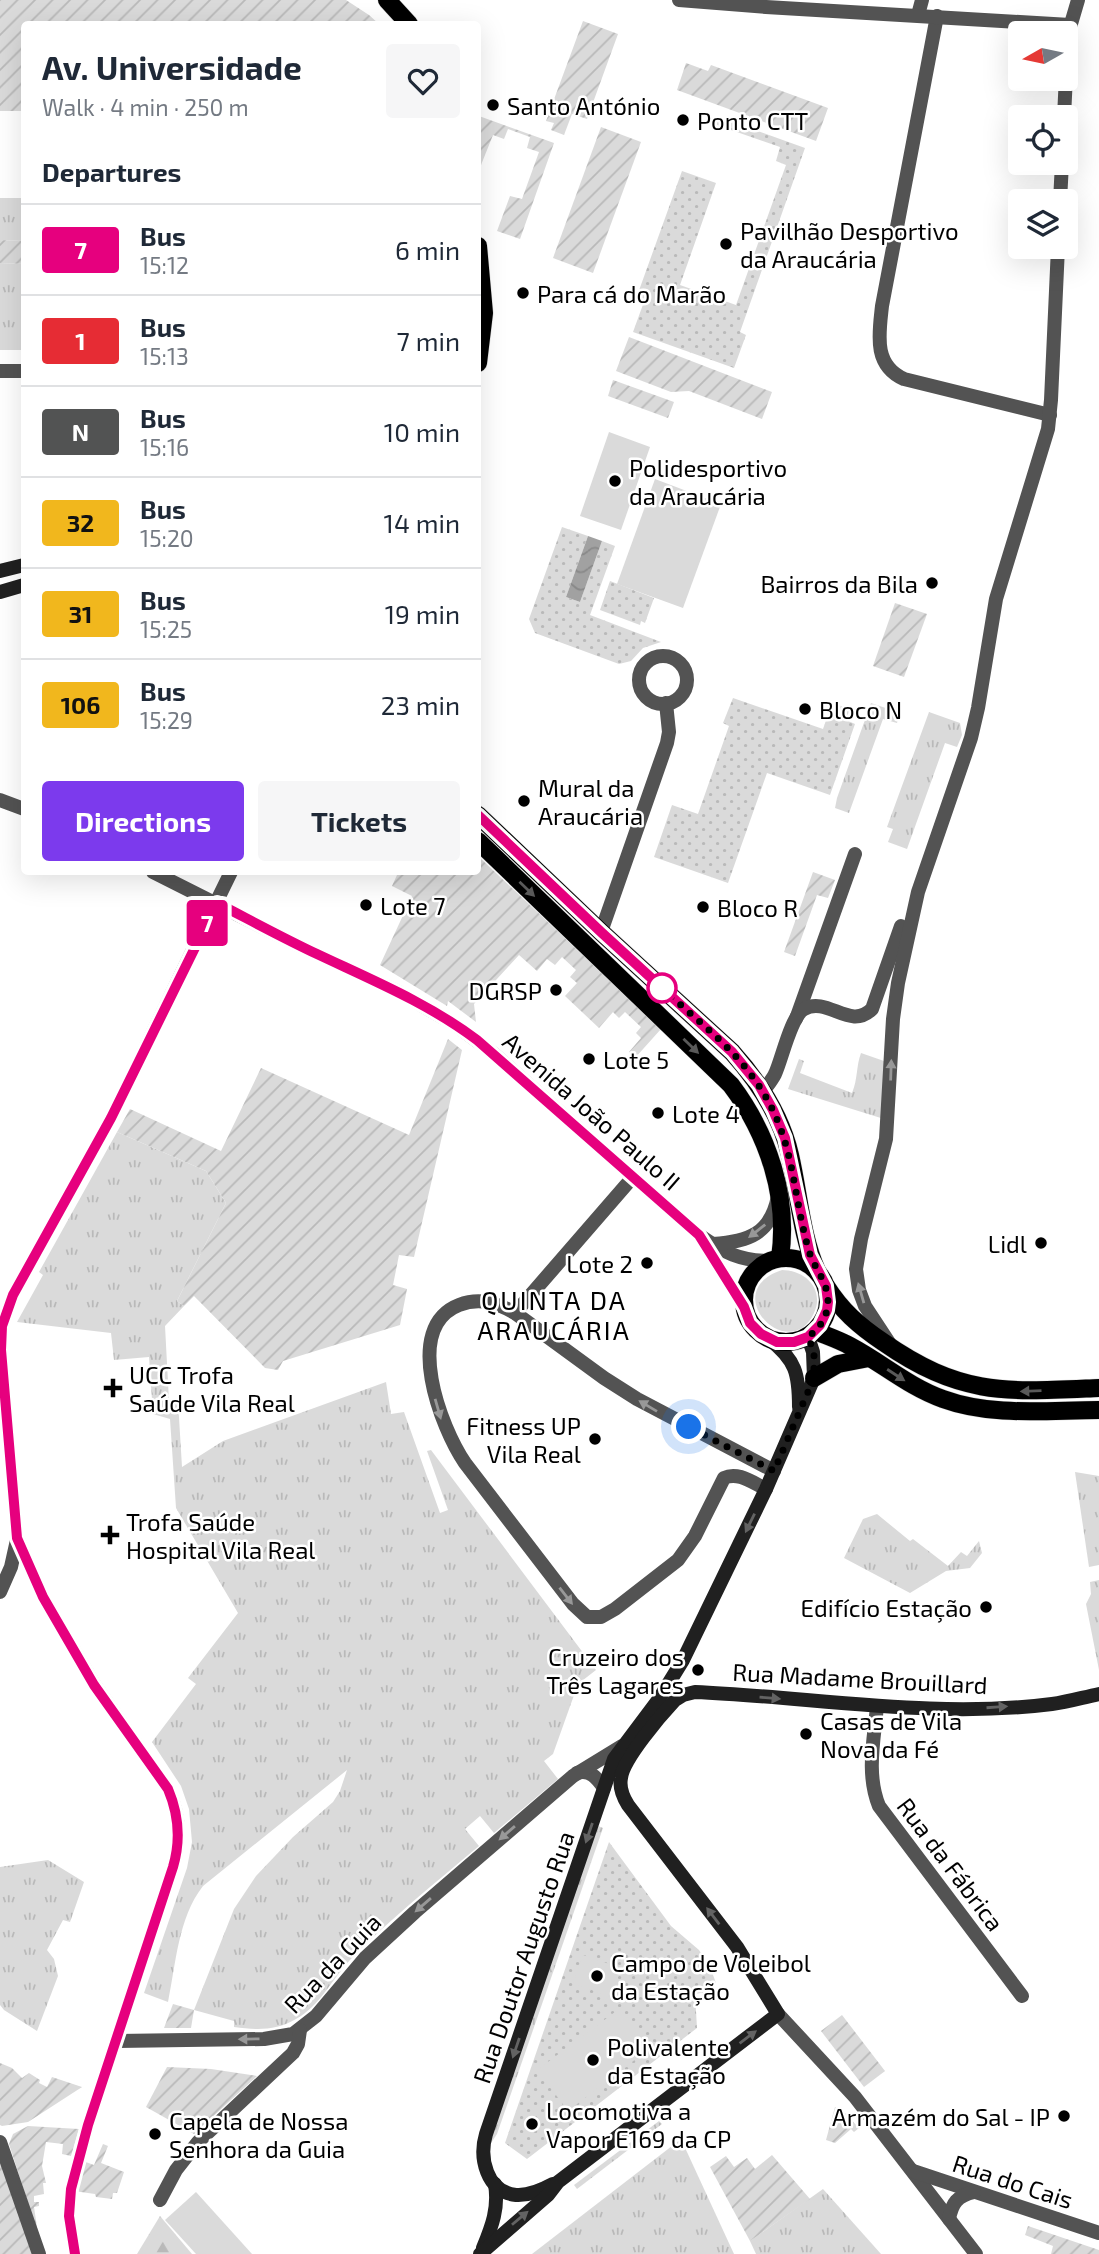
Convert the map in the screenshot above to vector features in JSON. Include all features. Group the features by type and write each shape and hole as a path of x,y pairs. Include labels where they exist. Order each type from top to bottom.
{"main road":[{"path":"395,3 407,21"},
{"path":"481,280 484,313 481,338"},
{"path":"0,571 21,566"},
{"path":"0,592 21,585"},
{"path":"481,818 732,1052 763,1092 779,1122 790,1153 806,1240 828,1302 827,1310 812,1334 814,1378"},
{"path":"481,844 731,1085 744,1102 767,1148 779,1192 782,1234 776,1259"},
{"path":"799,1416 798,1380 794,1364 782,1349 755,1329 744,1307 745,1290 752,1275 776,1259 795,1259 810,1266 846,1314 896,1351 938,1375 980,1387 1024,1391 1099,1388"},
{"path":"769,1339 785,1343 812,1334 850,1345 922,1390 968,1406 1004,1410 1099,1409"},
{"path":"814,1378 825,1369 838,1364 869,1358"},
{"name":"Rua Doutor Augusto Rua","path":"495,2184 484,2162 486,2134 614,1759 659,1699 680,1665 766,1489 814,1378"},
{"path":"680,1665 685,1682 702,1693"},
{"path":"495,2184 507,2193 521,2195 558,2182 778,2014 737,1947 628,1805 622,1793 620,1780 627,1760 676,1700 687,1694 702,1693"},
{"name":"Rua Madame Brouillard","path":"702,1693 877,1706 988,1708 1052,1704 1099,1694"},
{"path":"599,1804 617,1800 628,1805"},
{"path":"480,2253 548,2195 558,2182"},
{"path":"480,2253 495,2217 495,2184"}],"street":[{"path":"679,0 1011,21"},
{"path":"918,15 922,0"},
{"path":"1071,21 1079,0"},
{"path":"937,16 883,306 881,351 888,369 904,379 1050,415"},
{"path":"896,1351 864,1306 858,1283 857,1264 886,1139 893,1019 898,983 908,930 971,738 996,599 1039,463 1050,415 1057,259"},
{"path":"0,371 21,372"},
{"path":"601,932 667,743 669,732 666,703"},
{"path":"0,800 21,808"},
{"path":"763,1092 776,1072 855,854"},
{"path":"795,1021 802,1011 813,1006 856,1017 863,1016 872,1009 908,908 928,864"},
{"name":"Avenida João Paulo II","path":"159,875 302,947 397,991 447,1019 477,1040 699,1235"},
{"path":"0,1592 12,1567 17,1538 1,1350 4,1315 114,1113 230,875"},
{"path":"515,1313 633,1177"},
{"path":"713,1244 744,1240 758,1233 773,1214 779,1192"},
{"path":"699,1235 728,1254 742,1259 776,1259"},
{"path":"699,1235 744,1307"},
{"path":"766,1489 740,1476 731,1475 721,1481 695,1536 678,1560 615,1609 601,1617 587,1617 573,1604 455,1447 437,1408 430,1364 434,1331 452,1309 462,1304 489,1301 515,1313 637,1399 774,1471"},
{"path":"17,1538 43,1597 94,1685 168,1789 177,1817 177,1854 88,2125 71,2189 69,2216 75,2254"},
{"name":"Rua da Fábrica","path":"877,1706 872,1773 879,1806 1022,1996"},
{"name":"Rua da Guia","path":"117,2041 274,2038 300,2030 386,1938 577,1773 622,1746"},
{"path":"577,1773 589,1773 597,1778 604,1788"},
{"path":"778,2014 850,2091 976,2254"},
{"path":"160,2200 176,2171 198,2142 293,2053 298,2044 300,2030"},
{"path":"0,2142 39,2254"},
{"name":"Rua do Cais","path":"912,2171 1099,2233"},
{"path":"949,2219 955,2200 974,2192"}],"green space":[{"path":"0,0 346,0 376,21 21,21 21,111 0,111"},
{"path":"583,21 618,34 587,119 572,114 564,135 551,130 554,123 546,121"},
{"path":"686,63 708,71 711,65 828,108 816,141 677,90"},
{"path":"716,116 805,148 740,332 746,335 734,368 633,332 645,299 637,296 682,171 716,183 680,285 736,305 786,165 776,161 780,147 714,124"},
{"path":"481,117 554,143 520,239 497,231 510,196 522,199 539,152 527,148 530,137 508,129 504,139 493,135 481,165"},
{"path":"601,127 641,142 593,273 553,258"},
{"path":"0,198 21,198 21,241 0,240"},
{"path":"0,240 21,241 21,264 0,263"},
{"path":"0,263 21,264 21,350 0,350"},
{"path":"629,337 772,392 762,419 689,391 671,392 616,371"},
{"path":"613,380 674,402 668,418 608,396"},
{"name":"Polidesportivo da Araucária","path":"609,432 650,447 621,530 580,516"},
{"path":"655,479 721,504 683,608 617,584"},
{"path":"562,527 588,536 566,597 580,602 602,541 615,546 590,615 661,642 643,648 631,661 619,664 535,633 529,619"},
{"path":"610,581 654,598 645,623 641,621 640,625 600,610"},
{"path":"895,603 927,614 904,677 873,666"},
{"path":"733,698 823,729 832,703 850,709 846,720 855,724 830,795 767,773 728,883 654,857 672,805 698,814 729,726 723,723"},
{"path":"871,703 900,713 897,723 883,719 849,813 835,808 837,798"},
{"path":"929,712 960,723 962,735 957,747 945,743 907,849 888,842 893,829 887,827"},
{"path":"481,859 661,1029 635,1058 629,1052 641,1038 636,1033 641,1027 625,1012 619,1018 613,1012 599,1028 565,996 577,983 570,977 576,970 562,957 555,965 547,959 537,971 519,955 474,1004 476,1022 448,1001 447,1006 380,965 412,896 392,886 397,875 481,875"},
{"path":"813,872 835,880 828,898 817,895 795,956 784,952"},
{"path":"448,1039 462,1050 414,1257 399,1255 393,1285 407,1289 400,1325 283,1361 278,1370 265,1368 194,1296 184,1306 177,1301 226,1203 206,1171 117,1132 130,1109 221,1151 261,1068 409,1135"},
{"path":"861,1053 884,1061 884,1119 788,1089 799,1059 804,1061 800,1073 852,1093"},
{"path":"117,1132 206,1171 226,1203 177,1301 184,1306 165,1326 169,1401 178,1401 182,1467 223,1441 386,1382 391,1414 404,1412 440,1513 448,1510 427,1451 431,1450 596,1670 578,1684 553,1754 544,1761 558,1779 494,1833 480,1816 465,1829 479,1846 365,1945 343,1967 312,2007 296,2019 273,2028 234,2027 234,2021 194,2010 234,1909 256,1876 293,1837 333,1802 347,1770 203,1886 183,1927 168,2002 144,1993 187,1868 192,1842 189,1809 181,1786 152,1742 196,1684 188,1678 238,1613 176,1508 170,1419 153,1414 149,1357 114,1360 111,1333 17,1322 43,1275 39,1272"},
{"path":"782,1270 805,1277 811,1282 817,1296 814,1313 803,1327 790,1332 776,1328 764,1320 757,1307 756,1293 763,1280"},
{"path":"1075,1472 1099,1476 1099,1565 1089,1567"},
{"path":"877,1514 910,1541 913,1539 948,1566 961,1552 967,1556 979,1541 982,1553 970,1568 946,1571 910,1593 844,1558 863,1519"},
{"path":"1099,1580 1099,1670 1086,1604 1091,1594 1090,1582"},
{"path":"598,1826 603,1828 497,2134 491,2143 491,2137"},
{"path":"609,1842 671,1926 699,1950 716,1983 706,1992 695,1994 697,2028 527,2159 505,2143"},
{"path":"48,1860 84,1882 70,1922 63,1920 47,1950 54,1959 58,1976 37,2031 0,2005 0,1867"},
{"name":"Campo de Voleibol da Estação","path":"583,1955 621,1968 611,1997 573,1983"},
{"path":"173,2004 194,2010 191,2028 164,2028"},
{"name":"Polivalente da Estação","path":"619,2009 649,2049 568,2111 537,2070"},
{"path":"842,2015 885,2071 864,2087 821,2031"},
{"path":"0,2063 12,2068 22,2078 29,2073 47,2087 52,2077 82,2087 28,2122 2,2126"},
{"path":"167,2067 211,2069 257,2076 194,2134 146,2107"},
{"path":"835,2107 844,2112 859,2128 854,2132 851,2129 835,2143 826,2140"},
{"path":"659,2121 662,2124 577,2189 574,2185"},
{"path":"28,2126 79,2129 71,2156 62,2154 63,2144 46,2142 42,2166 46,2183 43,2183 44,2194 34,2196 34,2202 39,2202 39,2206 34,2207 38,2234 9,2144 13,2134"},
{"path":"681,2139 734,2254 532,2254"},
{"path":"103,2144 108,2146 101,2163 124,2172 117,2193 113,2193 112,2199 74,2191 83,2161 94,2165"},
{"path":"0,2154 33,2254 0,2254"},
{"path":"772,2155 810,2199 750,2241 710,2167 726,2156 734,2167 747,2158 755,2169"},
{"path":"823,2189 881,2254 756,2254 750,2241"},
{"path":"196,2192 252,2254 196,2254 165,2220"},
{"path":"160,2216 192,2254 137,2254"},
{"path":"1028,2226 1099,2250 1099,2254 1051,2254 1053,2246 1025,2235"}],"water":[{"path":"588,536 602,541 580,602 566,597"}],"bus line":[{"name":"7","path":"75,2254 69,2216 71,2189 88,2125 177,1854 178,1827 168,1789 94,1685 43,1597 17,1538 1,1350 2,1326 13,1295 111,1118 217,903 302,947 397,991 447,1019 477,1040 699,1235 744,1307 750,1323 761,1334 777,1342 794,1342 808,1337 825,1318 828,1294 810,1255 790,1153 779,1122 759,1085 732,1052 481,818"}],"place":[{"name":"Santo António","path":"493,105"},
{"name":"Ponto CTT","path":"683,120"},
{"name":"Pavilhão Desportivo da Araucária","path":"726,244"},
{"name":"Para cá do Marão","path":"523,293"},
{"name":"Polidesportivo da Araucária","path":"615,481"},
{"name":"Bairros da Bila","path":"932,583"},
{"name":"Bloco N","path":"805,709"},
{"name":"Mural da Araucária","path":"524,801"},
{"name":"Lote 7","path":"366,905"},
{"name":"Bloco R","path":"703,907"},
{"name":"DGRSP","path":"556,990"},
{"name":"Lote 5","path":"589,1059"},
{"name":"Lote 4","path":"658,1113"},
{"name":"Lidl","path":"1041,1243"},
{"name":"Lote 2","path":"647,1263"},
{"name":"UCC Trofa Saúde Vila Real","path":"113,1388"},
{"name":"Fitness UP Vila Real","path":"595,1439"},
{"name":"Trofa Saúde Hospital Vila Real","path":"110,1535"},
{"name":"Edifício Estação","path":"986,1607"},
{"name":"Cruzeiro dos Três Lagares","path":"698,1670"},
{"name":"Casas de Vila Nova da Fé","path":"806,1734"},
{"name":"Campo de Voleibol da Estação","path":"597,1976"},
{"name":"Polivalente da Estação","path":"593,2060"},
{"name":"Armazém do Sal - IP","path":"1064,2116"},
{"name":"Locomotiva a Vapor E169 da CP","path":"532,2124"},
{"name":"Capela de Nossa Senhora da Guia","path":"155,2134"}],"district":[{"name":"QUINTA DA ARAUCÁRIA","path":"554,1314"}],"route":[{"path":"662,988 732,1052 759,1085 773,1110 790,1153 810,1255 828,1294 825,1318 808,1337 814,1352 814,1378 774,1471 689,1427"}]}
